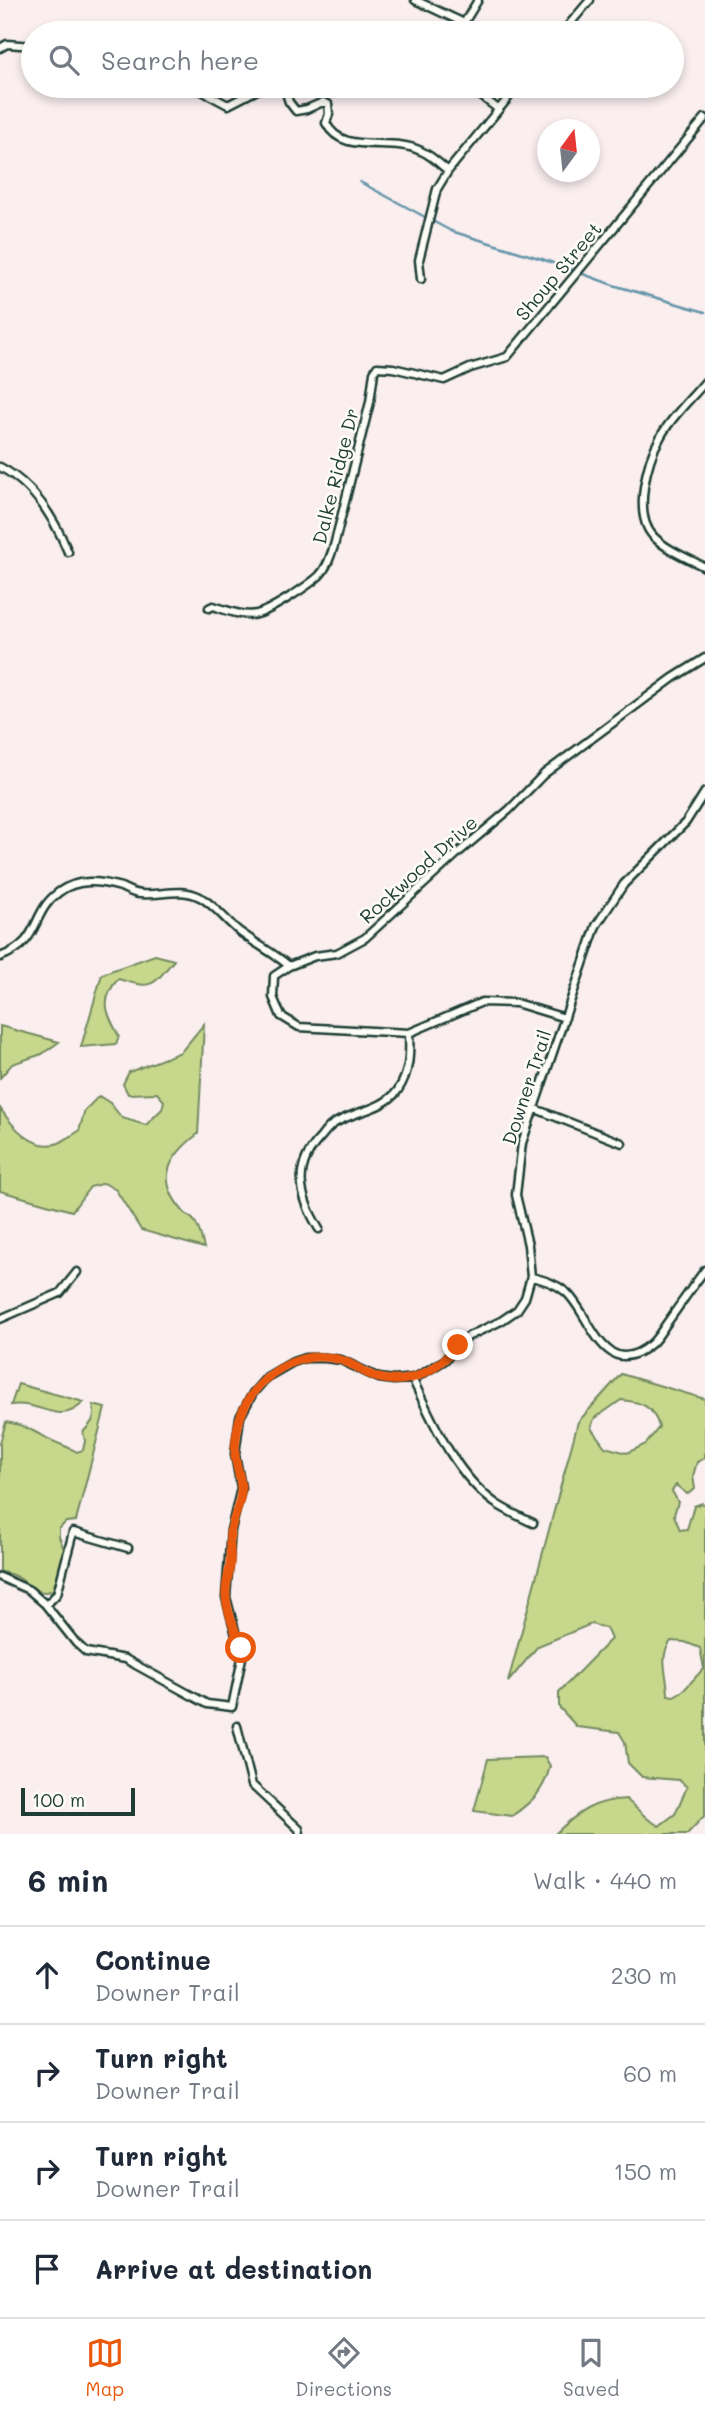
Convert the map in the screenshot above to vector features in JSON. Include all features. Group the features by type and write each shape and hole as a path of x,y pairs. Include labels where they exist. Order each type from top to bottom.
{"street":[{"path":"415,0 460,21"},
{"path":"465,21 478,0"},
{"path":"572,21 590,0"},
{"path":"0,48 7,44 21,45"},
{"path":"215,98 228,105 242,98"},
{"path":"288,98 296,111 323,102 328,104 326,123 330,132 340,139 354,144 391,143 421,150 448,171"},
{"path":"484,98 498,109"},
{"path":"421,279 419,260 437,189 448,171 508,98"},
{"name":"Shoup Street","path":"400,370 444,380 470,368 507,357 705,118"},
{"name":"Dalke Ridge Dr","path":"209,608 213,606 242,614 257,614 296,593 320,575 334,546 370,402 374,372 377,367 400,370"},
{"path":"705,382 662,433 651,455 642,507 646,525 655,538 705,567"},
{"path":"0,467 26,485 43,504 59,528 68,552"},
{"name":"Rockwood Drive","path":"289,965 315,956 337,953 365,938 509,810 544,774 673,678 705,658"},
{"name":"Downer Trail","path":"46,1605 86,1652 125,1659 207,1704 232,1707 242,1658 226,1597 226,1580 230,1565 231,1530 241,1488 235,1454 240,1417 253,1393 267,1377 284,1366 305,1358 341,1360 379,1378 412,1378 432,1370 469,1336 517,1310 525,1298 531,1277 528,1245 516,1195 522,1143 596,926 624,884 686,822 705,792"},
{"path":"0,957 15,952 29,939 44,906 60,891 76,883 98,881 139,894 178,891 196,895 213,905 243,934 289,965 274,976 272,997 281,1016 299,1027 410,1033 482,1002 516,1003 565,1018"},
{"path":"319,1229 307,1209 300,1183 308,1151 332,1125 377,1106 397,1091 410,1064 410,1033"},
{"path":"533,1108 622,1143"},
{"path":"531,1277 551,1282 567,1293 602,1347 615,1354 627,1355 639,1352 653,1343 705,1270"},
{"path":"0,1319 60,1293 77,1272"},
{"path":"696,1283 705,1289"},
{"path":"412,1378 435,1427 473,1482 496,1504 533,1524"},
{"path":"0,1577 29,1590 46,1605 57,1594 73,1532 128,1548"},
{"path":"237,1726 252,1785 299,1829 300,1834"}],"green space":[{"path":"155,955 174,960 155,981 145,985 118,979 108,994 108,1014 119,1036 116,1044 81,1047 102,974"},
{"path":"204,1024 198,1134 179,1151 169,1169 168,1178 174,1199 197,1225 204,1248 141,1230 116,1190 104,1183 90,1187 72,1211 0,1191 0,1108 24,1136 49,1145 59,1143 79,1131 85,1110 99,1096 110,1103 122,1118 146,1125 162,1109 164,1101 157,1093 128,1094 123,1084 129,1072 181,1052"},
{"path":"0,1026 59,1042 42,1054 12,1064 0,1078"},
{"path":"621,1374 705,1399 705,1458 697,1462 693,1476 695,1489 687,1494 676,1485 672,1491 678,1502 674,1515 680,1530 687,1529 694,1506 702,1503 705,1505 705,1815 687,1834 555,1834 595,1805 626,1799 659,1826 675,1814 687,1787 679,1780 642,1777 628,1763 625,1742 619,1732 577,1727 559,1707 559,1692 611,1639 606,1628 591,1624 538,1646 508,1682 578,1422","holes":["621,1400 646,1406 659,1427 646,1444 627,1453 605,1447 591,1428 594,1419","671,1641 685,1642 700,1648 704,1668 684,1690 674,1696 668,1695 665,1667 665,1654"]},
{"path":"18,1384 84,1402 75,1409 58,1413 33,1406 11,1405"},
{"path":"93,1405 105,1408 76,1521 66,1522 59,1529 59,1537 65,1551 53,1590 38,1591 17,1577 0,1571 0,1443 6,1422 18,1424 77,1452 83,1450 83,1432 92,1420"},
{"path":"545,1757 550,1766 544,1782 537,1795 519,1811 512,1816 474,1811 488,1759"}],"waterway":[{"path":"360,182 451,231 542,259 613,285 705,312"}],"route":[{"path":"241,1648 229,1611 226,1580 230,1565 231,1530 241,1488 235,1454 237,1437 240,1417 253,1393 267,1377 284,1366 305,1358 341,1360 379,1378 415,1378 432,1370 458,1345"}]}
